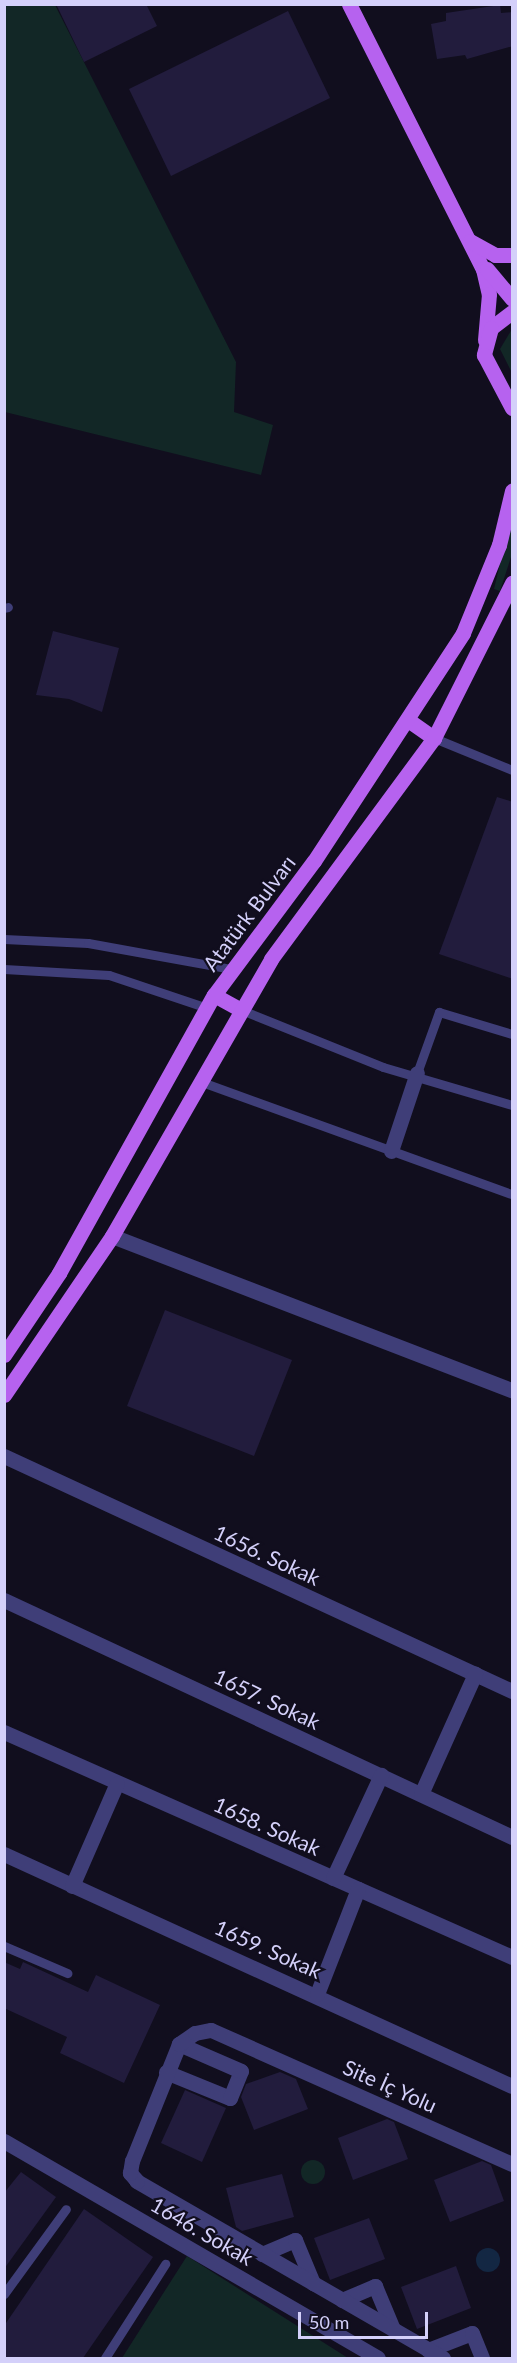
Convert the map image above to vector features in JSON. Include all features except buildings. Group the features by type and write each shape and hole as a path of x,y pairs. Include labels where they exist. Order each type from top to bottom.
{"main road":[{"path":"349,4 470,241 488,286 485,340 493,380 513,408"},
{"path":"470,241 495,255 513,255"},
{"path":"470,241 513,299"},
{"path":"485,340 499,319 513,312"},
{"path":"493,380 513,393"},
{"name":"Atatürk Bulvarı","path":"4,1355 88,1224 210,1002 231,969 314,861 463,633 499,544 513,492"},
{"path":"4,1395 112,1236 239,1009 434,738 513,583"},
{"path":"408,720 434,738"},
{"path":"210,1002 239,1009"}],"street":[{"path":"391,1151 417,1073"},
{"path":"112,1236 513,1390"},
{"name":"1656. Sokak","path":"4,1456 513,1691"},
{"name":"1657. Sokak","path":"4,1600 513,1837"},
{"path":"420,1794 475,1674"},
{"name":"1658. Sokak","path":"4,1732 513,1957"},
{"path":"333,1878 381,1775"},
{"path":"72,1886 117,1782"},
{"name":"1659. Sokak","path":"4,1854 317,1994 512,2086"},
{"path":"317,1994 358,1889"},
{"name":"Site İç Yolu","path":"179,2044 211,2030 513,2164"},
{"path":"241,2071 179,2044 132,2161 132,2176 443,2358"},
{"path":"166,2072 230,2098 251,2047"},
{"name":"1646. Sokak","path":"4,2141 378,2358"},
{"path":"262,2254 295,2240 313,2283"},
{"path":"342,2300 375,2286 393,2330"},
{"path":"428,2350 472,2333 482,2358"}],"lane":[{"path":"434,738 513,770"},
{"path":"4,939 88,942 231,969"},
{"path":"4,969 109,975 210,1002"},
{"path":"239,1009 382,1067 417,1073 513,1105"},
{"path":"417,1073 439,1012 513,1034"},
{"path":"199,1081 513,1194"},
{"path":"4,1946 67,1973"},
{"path":"4,2294 66,2209"},
{"path":"105,2358 165,2264"}],"green space":[{"path":"5,4 55,5 236,362 234,412 273,425 261,475 5,412"},
{"path":"512,329 512,373 500,349"},
{"path":"512,514 512,554 500,591 494,589"},
{"path":"313,2160 322,2163 325,2172 322,2181 313,2184 304,2181 301,2172 304,2163"},
{"path":"187,2256 348,2358 122,2358"}],"water":[{"path":"488,2248 497,2251 500,2260 497,2269 488,2272 479,2269 476,2260 479,2251"}]}
